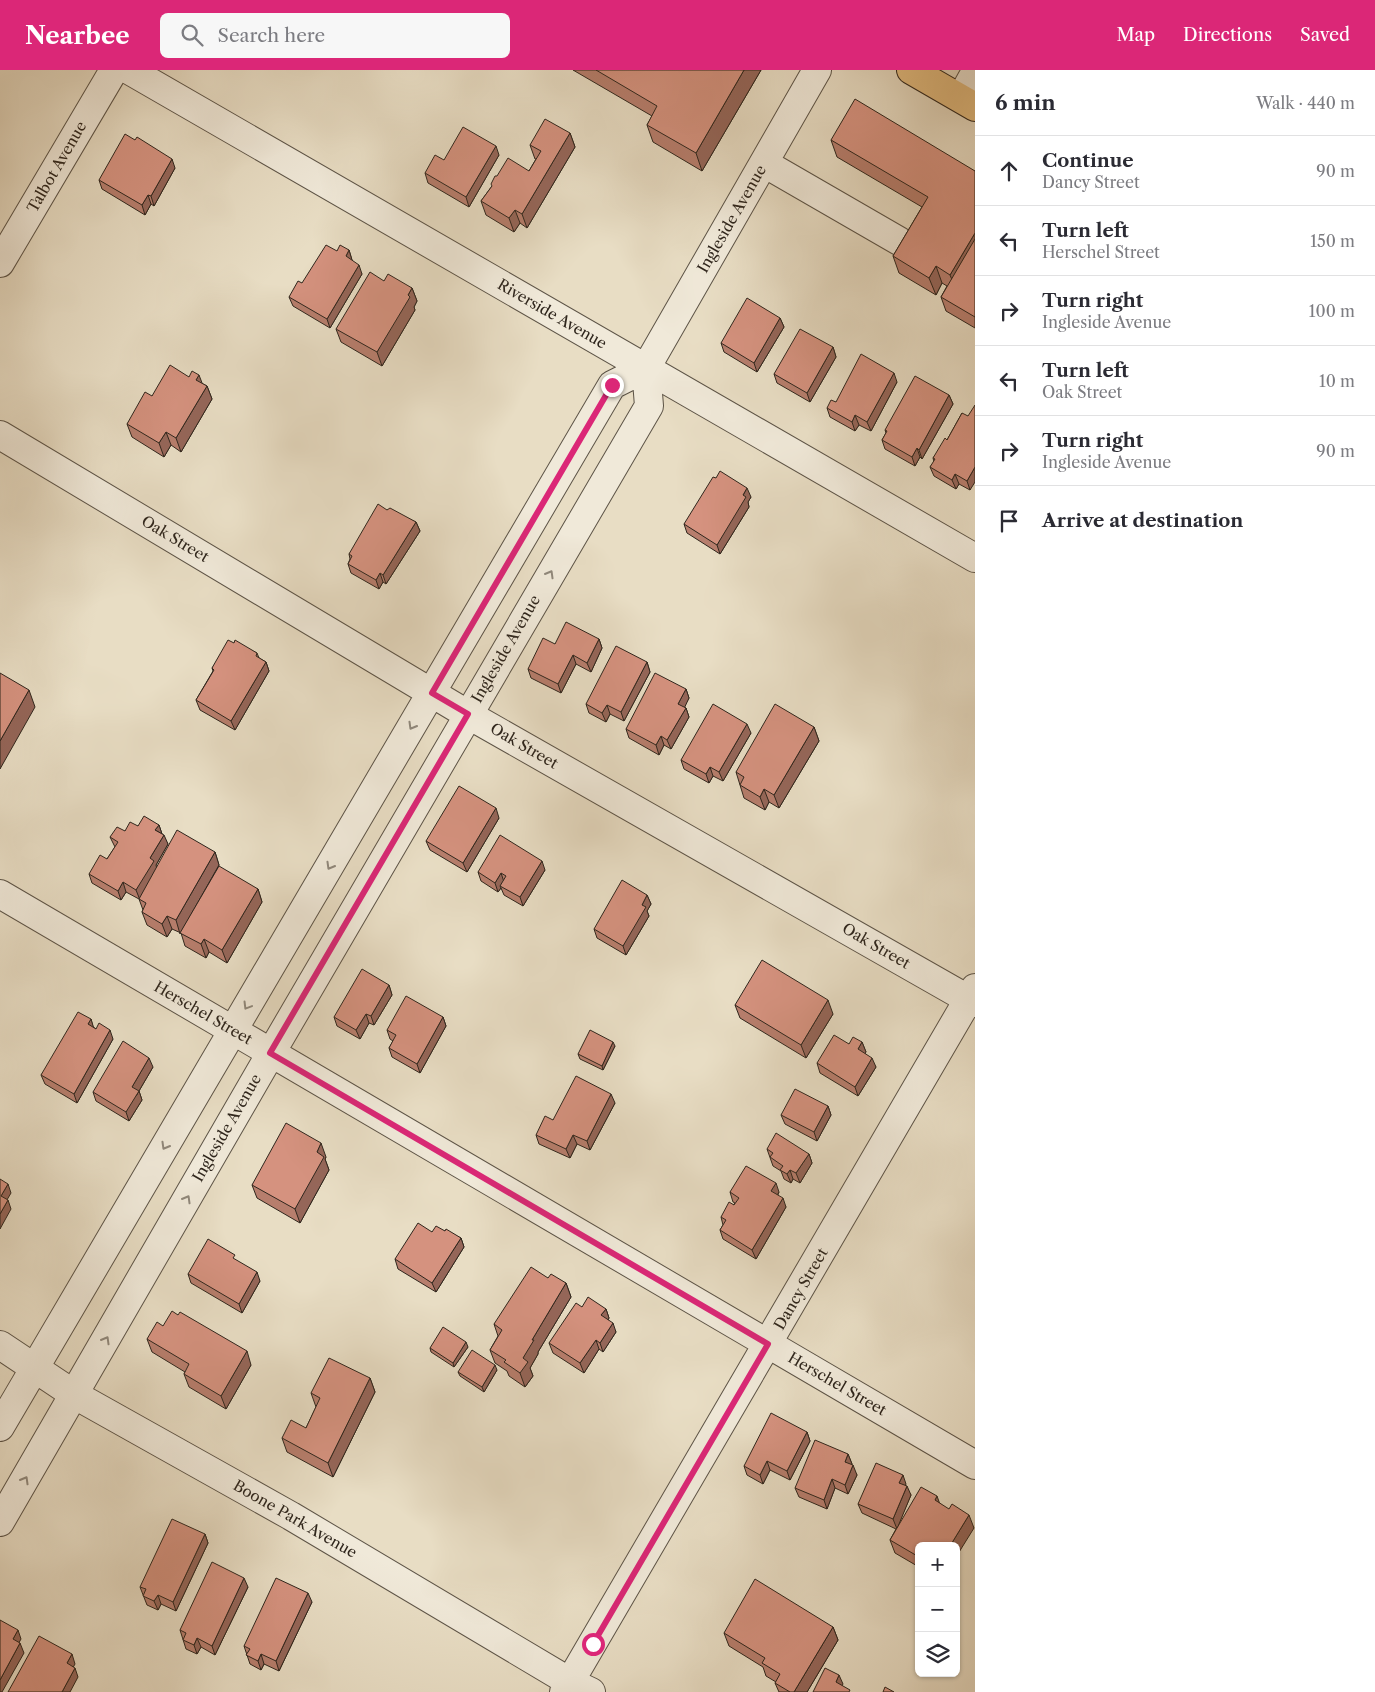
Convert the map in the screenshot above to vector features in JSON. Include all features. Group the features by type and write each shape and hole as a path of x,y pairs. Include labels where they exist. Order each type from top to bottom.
{"main road":[{"path":"911,70 968,102"}],"street":[{"name":"Talbot Avenue","path":"0,264 114,70"},
{"name":"Riverside Avenue","path":"129,70 975,558"},
{"name":"Ingleside Avenue","path":"0,1522 75,1395 270,1053 649,406 646,368 817,70"},
{"path":"968,102 975,73"},
{"path":"764,163 899,241"},
{"path":"0,1427 612,385 646,368"},
{"name":"Oak Street","path":"0,434 468,714 973,997"},
{"name":"Herschel Street","path":"0,894 975,1465"},
{"name":"Dancy Street","path":"575,1689 768,1344 973,997"},
{"name":"Boone Park Avenue","path":"0,1345 75,1395 291,1516 575,1689"}],"building":[{"path":"596,70 744,70 696,153 647,125 657,106"},
{"path":"855,99 975,171 975,233 950,275 936,266 929,278 893,256 928,197 831,140"},
{"path":"545,119 570,133 522,214 515,210 509,218 481,201 508,158 529,171 541,151 530,145"},
{"path":"463,127 496,146 466,197 425,173 435,155 444,160"},
{"path":"125,134 135,140 137,137 172,159 151,196 148,195 142,205 99,180"},
{"path":"975,239 975,317 941,297"},
{"path":"326,245 337,251 340,245 349,250 346,256 359,265 327,319 289,297 298,281 302,283"},
{"path":"370,272 384,281 388,274 412,288 408,295 410,297 377,352 336,329"},
{"path":"747,298 780,318 754,363 721,343"},
{"path":"800,329 833,347 807,393 774,374"},
{"path":"861,354 894,373 867,422 855,415 852,422 827,408 831,400 836,402"},
{"path":"170,365 189,377 192,371 199,375 196,380 207,386 176,438 166,432 159,443 127,424 145,392 152,396"},
{"path":"915,376 949,395 919,450 917,448 912,457 882,440 887,431 885,430"},
{"path":"975,405 975,467 967,481 955,474 952,480 930,467 935,459 933,458 945,438 947,440 962,413 968,416"},
{"path":"720,471 747,488 743,495 746,497 717,545 684,524 713,477 716,478"},
{"path":"378,504 387,510 390,508 416,522 383,575 380,573 376,580 348,564 352,556 349,554"},
{"path":"566,622 599,639 587,663 573,655 558,684 528,669 543,638 555,644"},
{"path":"228,640 234,643 235,640 257,653 256,656 266,662 231,721 196,700 214,670 212,668"},
{"path":"616,646 647,662 621,712 607,705 602,713 586,704"},
{"path":"0,673 29,690 0,741"},
{"path":"655,673 686,689 678,704 686,708 667,740 661,736 656,745 626,729"},
{"path":"713,704 747,724 719,772 710,767 706,774 681,760"},
{"path":"775,704 814,727 774,795 764,789 760,797 740,785 744,777 736,772"},
{"path":"459,786 496,808 463,863 426,841"},
{"path":"144,816 159,825 155,830 164,835 150,858 154,861 136,890 123,882 118,891 89,874 100,855 107,859 118,842 110,837 117,827 125,831 130,822 138,826"},
{"path":"177,830 215,852 176,920 167,916 162,924 142,912 146,903 139,899"},
{"path":"500,835 542,861 520,897 500,886 506,876 501,873 495,883 478,872"},
{"path":"219,866 258,889 222,950 204,939 201,944 180,933"},
{"path":"622,880 647,895 642,905 646,907 623,946 594,929"},
{"path":"762,960 828,1000 801,1045 735,1005"},
{"path":"362,969 389,985 371,1016 366,1014 356,1030 334,1017"},
{"path":"406,996 443,1017 417,1064 389,1048 396,1035 387,1030"},
{"path":"78,1012 91,1019 88,1024 96,1029 99,1023 110,1030 74,1094 41,1075"},
{"path":"590,1030 613,1042 602,1066 578,1054"},
{"path":"834,1035 849,1044 853,1037 862,1042 858,1049 872,1058 855,1087 817,1063"},
{"path":"123,1041 149,1058 132,1087 139,1091 126,1112 93,1092"},
{"path":"576,1076 611,1094 587,1141 573,1135 566,1149 536,1135 545,1116 553,1120"},
{"path":"795,1089 828,1106 814,1132 781,1115"},
{"path":"286,1123 321,1143 317,1152 324,1157 295,1209 252,1185"},
{"path":"776,1133 809,1154 796,1173 790,1170 787,1174 780,1170 783,1166 770,1157 773,1153 767,1149"},
{"path":"746,1166 776,1183 771,1191 783,1198 752,1250 720,1230 726,1220 721,1217 729,1202 734,1205 739,1198 730,1192"},
{"path":"0,1179 8,1184 1,1196 8,1200 0,1214"},
{"path":"418,1223 432,1232 436,1226 445,1231 446,1229 461,1238 432,1283 395,1259"},
{"path":"208,1239 235,1255 233,1258 257,1272 239,1304 188,1274"},
{"path":"531,1267 548,1278 551,1274 566,1283 532,1340 534,1340 523,1358 528,1362 520,1373 504,1362 506,1360 490,1350 502,1330 494,1324"},
{"path":"588,1297 606,1309 601,1315 613,1323 600,1343 596,1340 580,1363 549,1343 576,1303 582,1307"},
{"path":"172,1311 178,1315 180,1312 247,1351 221,1396 184,1374 189,1364 147,1339 157,1322 163,1326"},
{"path":"443,1327 466,1342 453,1363 430,1348"},
{"path":"472,1350 495,1365 482,1387 458,1372"},
{"path":"329,1358 370,1378 328,1463 282,1438 291,1420 306,1428 320,1398 311,1393"},
{"path":"771,1413 807,1432 787,1471 767,1461 760,1475 744,1466"},
{"path":"815,1440 848,1454 845,1462 853,1465 845,1485 832,1479 824,1500 795,1488"},
{"path":"876,1463 903,1475 899,1483 907,1486 893,1519 858,1504"},
{"path":"921,1487 937,1496 935,1500 949,1509 952,1504 969,1515 952,1542 915,1542 915,1555 890,1540"},
{"path":"172,1519 205,1534 173,1602 158,1595 154,1601 143,1596 146,1589 140,1587"},
{"path":"212,1562 244,1578 212,1646 197,1638 194,1645 183,1640 186,1633 180,1630"},
{"path":"276,1578 308,1593 276,1661 261,1654 258,1661 246,1655 250,1649 244,1646"},
{"path":"755,1579 833,1627 794,1692 790,1692 775,1683 780,1674 762,1663 765,1658 724,1633"},
{"path":"0,1620 18,1630 13,1639 20,1643 0,1680"},
{"path":"39,1636 72,1654 67,1663 75,1668 62,1692 8,1692"},
{"path":"825,1668 839,1675 836,1682 850,1690 849,1692 813,1692"},
{"path":"885,1687 894,1692 883,1692"}],"route":[{"path":"593,1644 768,1344 270,1053 468,714 432,693 612,385"}]}
